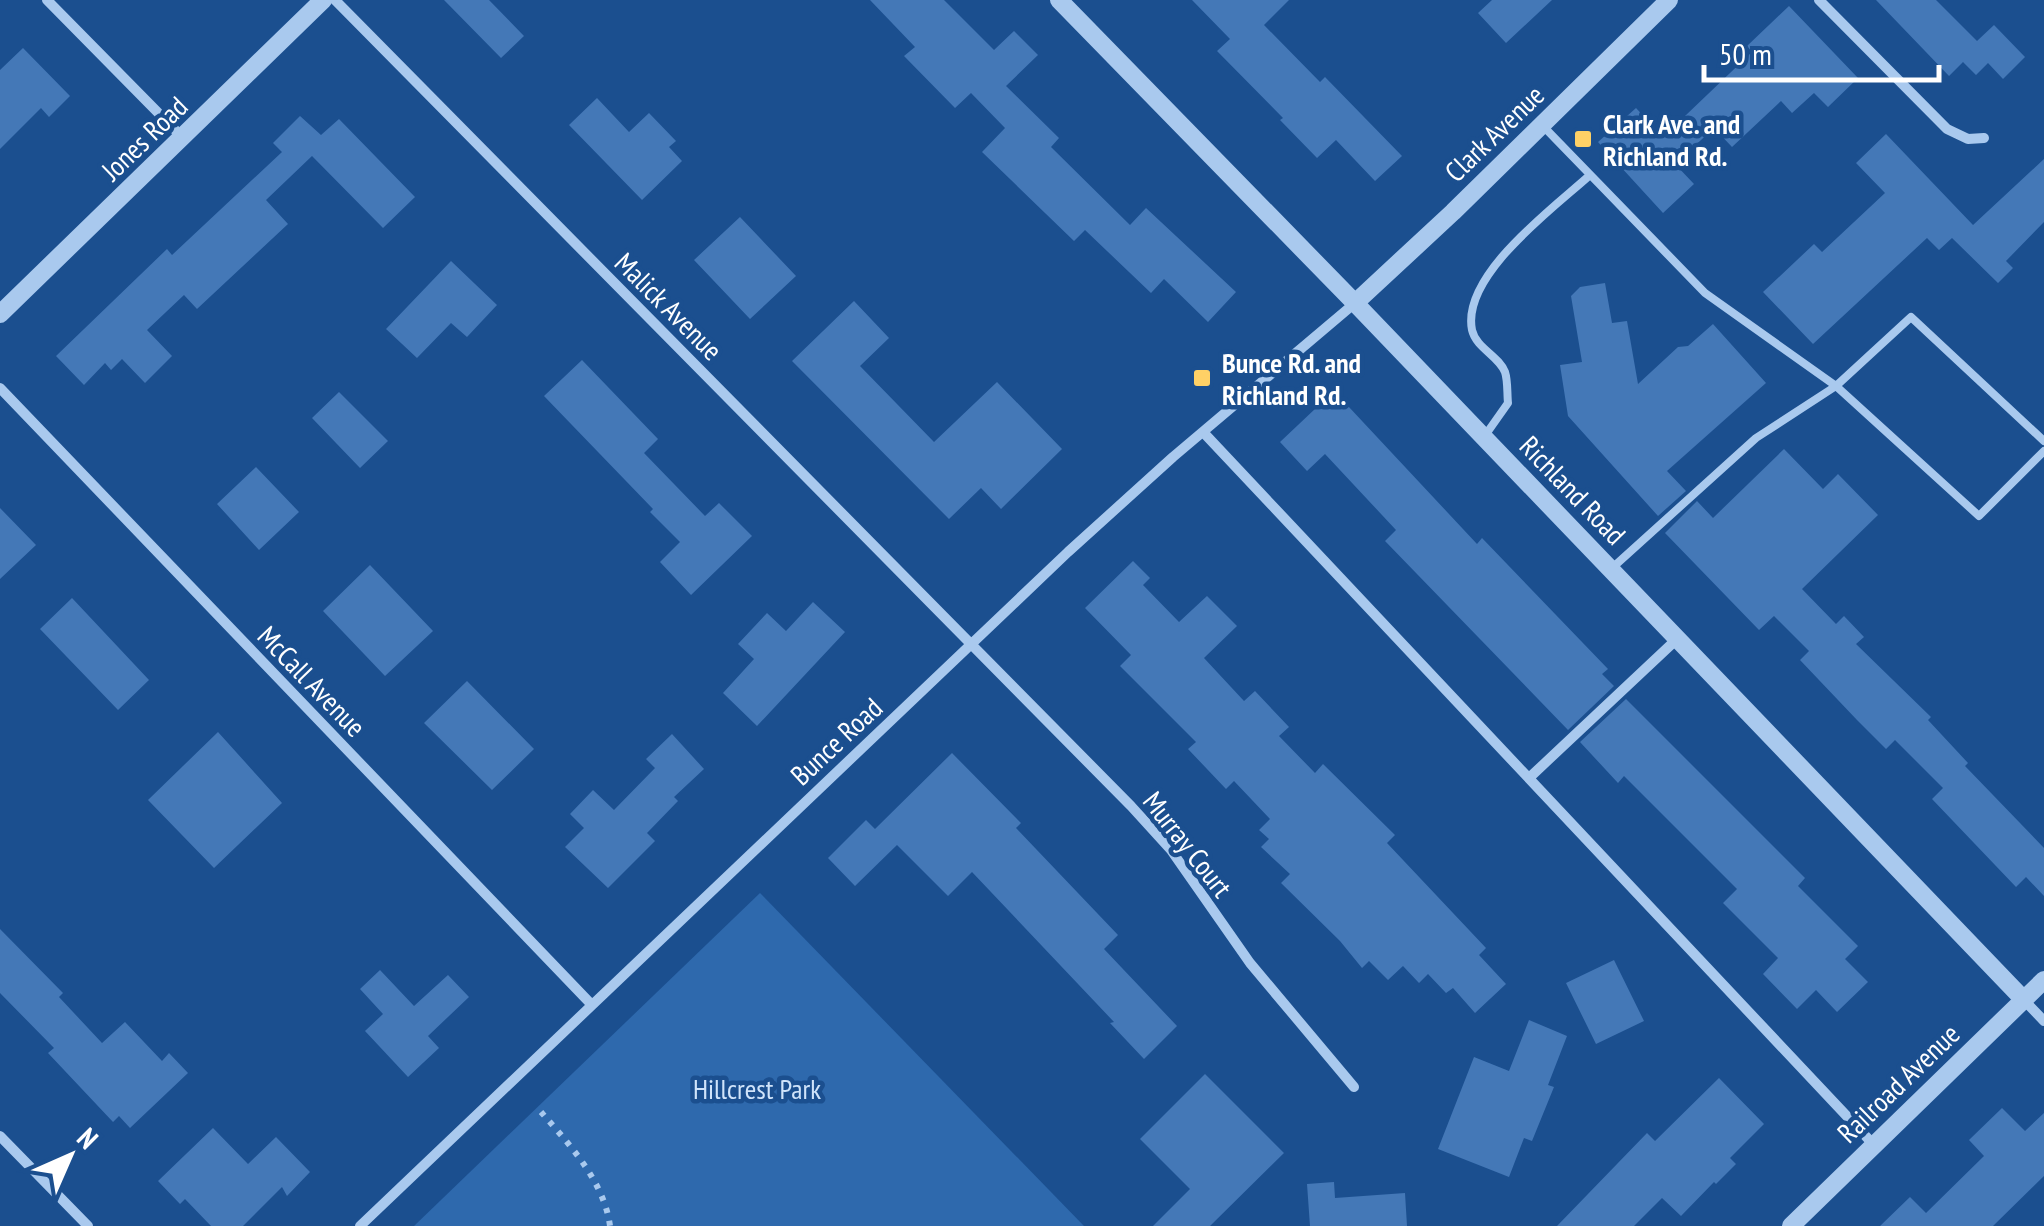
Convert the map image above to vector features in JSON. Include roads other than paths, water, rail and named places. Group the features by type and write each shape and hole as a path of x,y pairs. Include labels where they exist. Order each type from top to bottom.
{"street":[{"path":"48,0 183,139"},
{"name":"Jones Road","path":"0,314 323,0"},
{"name":"Malick Avenue","path":"335,0 970,645"},
{"name":"Richland Road","path":"1059,0 1355,302 2044,1020"},
{"name":"Clark Avenue","path":"1355,302 1669,0"},
{"path":"1819,0 1947,130 1968,139 1984,138"},
{"name":"Bunce Road","path":"360,1226 1068,552 1355,302"},
{"name":"McCall Avenue","path":"0,388 592,1004"},
{"path":"1203,432 1874,1145"},
{"path":"1529,778 1677,639"},
{"name":"Murray Court","path":"970,645 1171,850 1250,963 1354,1087"},
{"name":"Railroad Avenue","path":"1791,1226 2044,980"},
{"path":"0,1136 88,1226"}],"lane":[{"path":"1542,125 1705,293 1836,386 1979,516 2044,451"},
{"path":"1484,438 1508,403 1504,370 1479,343 1472,328 1478,296 1502,254 1590,175"},
{"path":"1610,569 1756,438 1836,386 1910,316 2044,442"}],"place":[{"name":"Clark Ave. and Richland Rd.","path":"1583,139"},
{"name":"Bunce Rd. and Richland Rd.","path":"1202,378"}],"park label":[{"name":"Hillcrest Park","path":"757,1088"}]}
